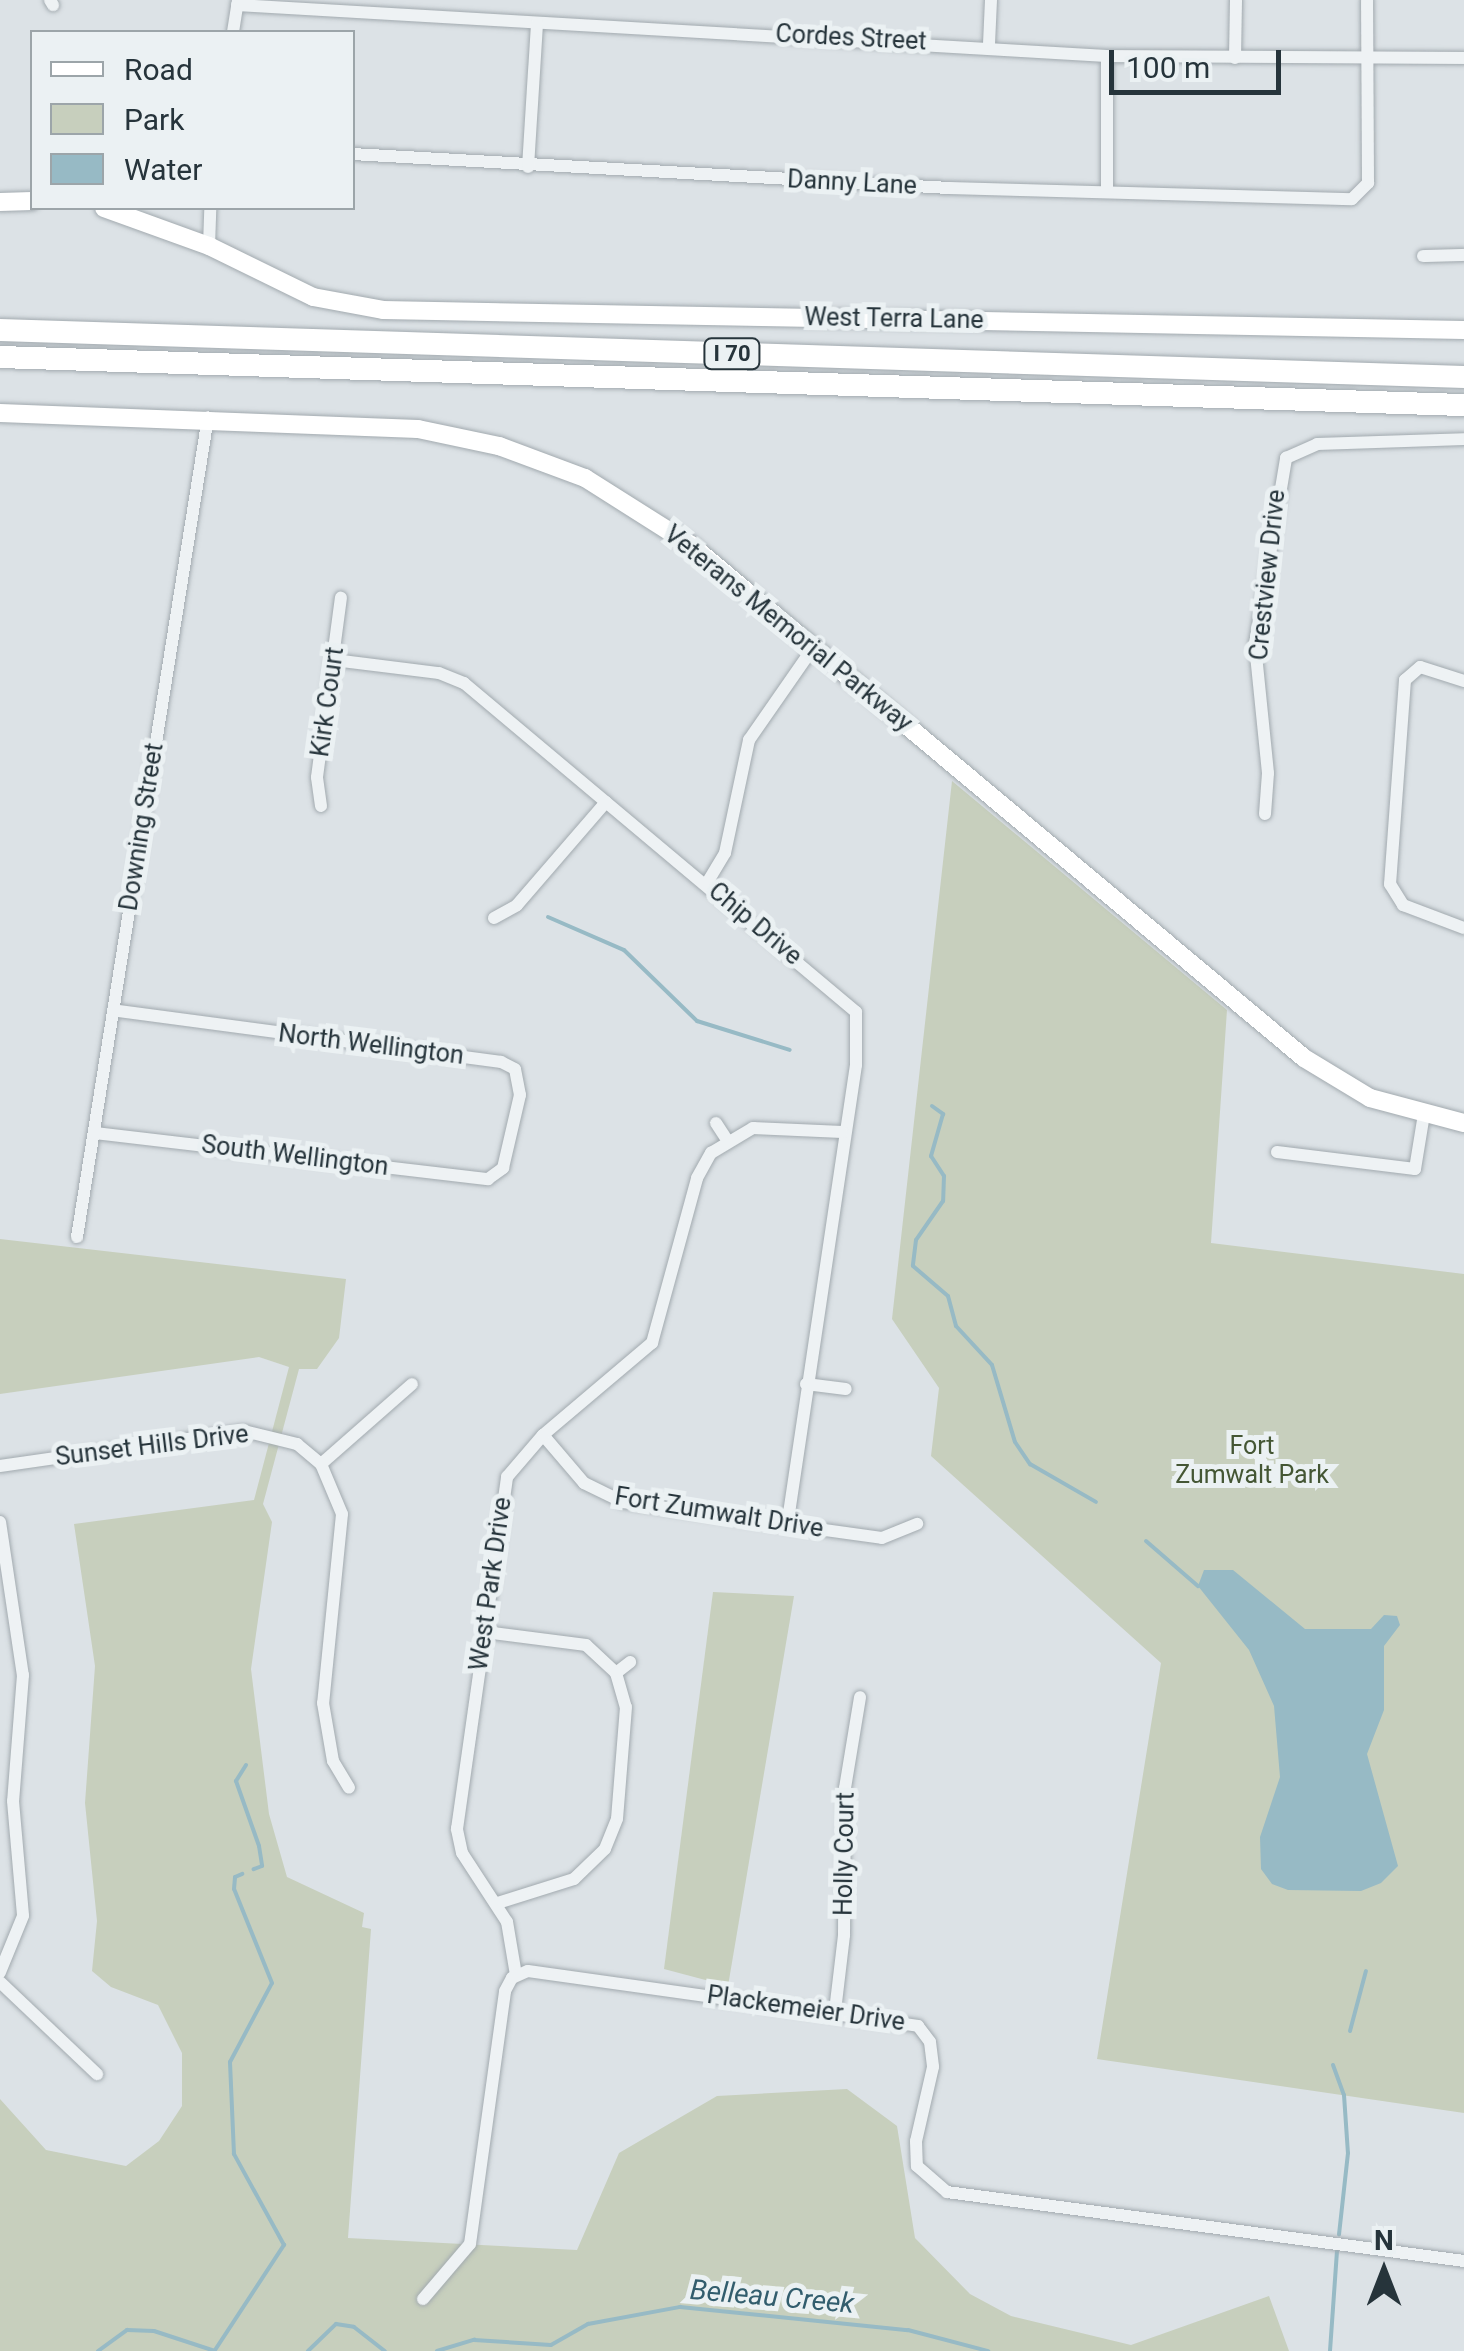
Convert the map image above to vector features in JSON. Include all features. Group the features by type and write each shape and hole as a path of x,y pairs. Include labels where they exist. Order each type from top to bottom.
{"highway":[{"name":"I 70","path":"0,330 1464,377"},
{"name":"I 70","path":"0,357 1464,405"},
{"path":"1432,404 1464,416"}],"street":[{"path":"989,44 991,0"},
{"path":"1235,58 1236,0"},
{"path":"1368,0 1368,58"},
{"path":"232,30 238,3"},
{"name":"Cordes Street","path":"238,3 536,23 989,44 1107,56 1464,58"},
{"path":"528,166 536,23"},
{"path":"1107,56 1107,190"},
{"name":"Danny Lane","path":"355,154 949,188 1352,199 1368,183 1368,58"},
{"path":"0,202 30,201"},
{"name":"West Terra Lane","path":"110,210 209,246 313,296 383,310 1464,330"},
{"path":"209,246 210,210"},
{"path":"1423,256 1464,255"},
{"name":"Veterans Memorial Parkway","path":"0,413 208,417 418,429 529,455 585,478 682,538 1304,1058 1370,1098 1464,1123"},
{"name":"Downing Street","path":"76,1237 208,417"},
{"name":"Crestview Drive","path":"1265,814 1268,774 1255,644 1286,458 1316,444 1464,439"},
{"name":"Kirk Court","path":"321,806 317,778 342,598"},
{"path":"707,883 725,853 749,740 813,648"},
{"name":"Chip Drive","path":"334,660 439,673 464,683 707,883 856,1012 856,1065 842,1132 787,1525"},
{"path":"1464,681 1420,667 1405,680 1390,884 1403,906 1464,928"},
{"path":"494,918 518,905 606,802"},
{"name":"North Wellington","path":"113,1010 501,1062 515,1069 520,1095 496,1177"},
{"path":"1277,1152 1415,1169 1424,1114"},
{"path":"716,1123 727,1140 772,1125 842,1132"},
{"name":"South Wellington","path":"95,1133 496,1177"},
{"name":"West Park Drive","path":"516,1974 498,1903 468,1865 458,1829 503,1491 517,1462 543,1435 652,1343 698,1178 727,1140"},
{"path":"349,1788 333,1760 323,1703 342,1514 321,1464 412,1384"},
{"path":"806,1384 846,1389"},
{"name":"Sunset Hills Drive","path":"0,1466 244,1430 297,1444 321,1464"},
{"name":"Fort Zumwalt Drive","path":"543,1435 578,1478 615,1500 882,1538 916,1524"},
{"path":"0,1522 22,1675 13,1801 23,1916 0,1972"},
{"path":"485,1632 578,1642 616,1673 626,1712 611,1837 574,1879 498,1903"},
{"path":"616,1673 630,1662"},
{"name":"Holly Court","path":"834,2011 844,1935 845,1788 860,1697"},
{"name":"Plackemeier Drive","path":"516,1974 547,1972 909,2022 926,2032 932,2067 916,2156 923,2177 947,2192 1464,2261"},
{"path":"422,2299 460,2262 473,2234 505,1991 516,1974"},
{"path":"0,1982 97,2074"}],"green space":[{"name":"Fort Zumwalt Park","path":"952,781 1227,1010 1211,1243 1464,1274 1464,2113 1097,2059 1161,1663 931,1456 939,1388 892,1319"},
{"path":"0,1239 346,1279 339,1338 317,1369 299,1369 263,1504 272,1522 251,1669 269,1814 287,1877 364,1913 362,1927 371,1929 348,2238 577,2250 619,2153 717,2096 847,2089 897,2126 915,2238 970,2294 1011,2316 1131,2345 1269,2296 1289,2351 0,2351 0,2099 46,2150 126,2166 159,2141 182,2106 182,2053 158,2005 111,1987 92,1971 97,1921 85,1803 95,1666 74,1524 254,1500 289,1367 259,1357 0,1394"},
{"path":"713,1592 794,1596 728,1986 664,1969"}],"water":[{"path":"1204,1570 1233,1570 1305,1629 1371,1629 1384,1615 1397,1616 1400,1625 1384,1646 1384,1710 1367,1754 1398,1866 1381,1883 1361,1891 1288,1890 1272,1884 1261,1869 1260,1837 1280,1777 1274,1706 1249,1650 1198,1586"}],"waterway":[{"path":"548,917 624,950 697,1021 790,1050"},
{"path":"932,1106 943,1114 931,1156 944,1176 943,1201 916,1240 913,1266 948,1296 956,1326 992,1365 1015,1442 1030,1464 1096,1502"},
{"path":"1146,1541 1198,1586"},
{"path":"246,1765 236,1781 259,1846 262,1866 254,1869"},
{"path":"215,2350 284,2245 234,2154 230,2062 272,1983 234,1889 235,1877 242,1874"},
{"path":"1350,2031 1366,1971"},
{"path":"1333,2065 1344,2095 1348,2153 1339,2235"},
{"path":"1330,2351 1337,2251"},
{"name":"Belleau Creek","path":"437,2351 474,2340 551,2345 588,2324 680,2307 908,2330 988,2351"},
{"name":"Belleau Creek","path":"308,2351 336,2324 354,2327 385,2351"},
{"name":"Belleau Creek","path":"98,2351 127,2330 154,2331 215,2351"}]}
